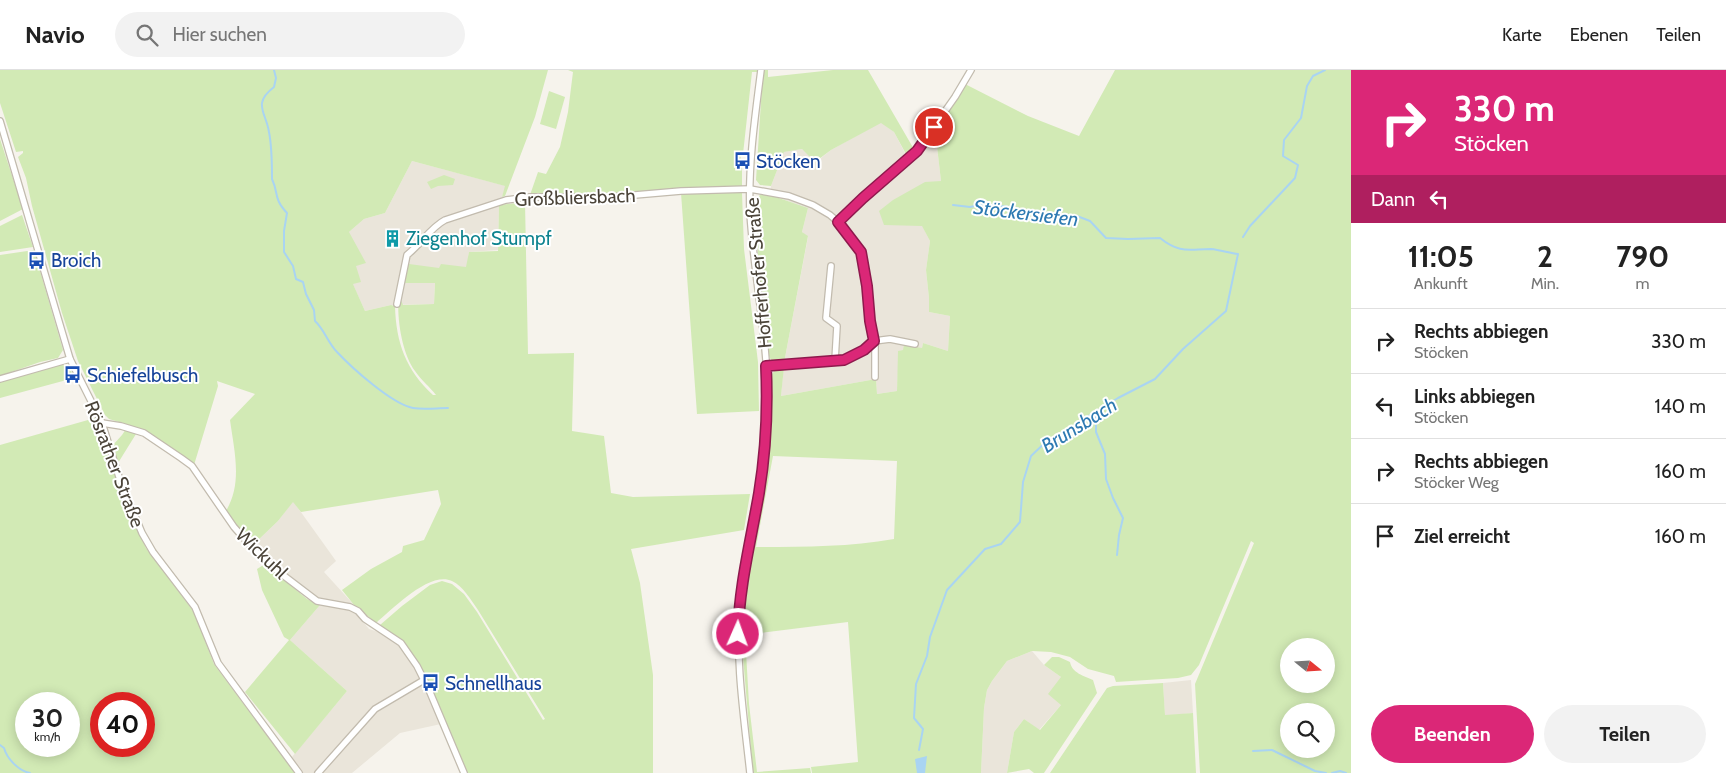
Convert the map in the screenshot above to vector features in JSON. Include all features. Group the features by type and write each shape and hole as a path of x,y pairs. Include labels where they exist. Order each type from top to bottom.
{"street":[{"name":"Hofferhofer Straße","path":"750,773 740,669 739,620 743,580 764,454 768,406 750,189 753,127 761,70"},
{"path":"838,222 917,151 955,97 971,70"},
{"name":"Rösrather Straße","path":"0,121 70,359 102,423 120,480 146,542 195,607 213,654 218,662 299,773"},
{"path":"750,189 780,193 822,210 838,222 861,252 874,341 875,377"},
{"name":"Großbliersbach","path":"397,304 407,255 438,224 506,200 530,197 638,196 750,189"},
{"path":"830,266 826,318 837,326 835,360"},
{"path":"766,366 844,360 874,341 890,339 915,344"},
{"path":"0,379 70,359"},
{"name":"Wickuhl","path":"102,423 144,433 192,466 225,514 257,553 312,598 321,603 350,607 358,611 365,619 401,643 424,680 464,773"},
{"path":"318,773 375,709 424,680"}],"shaded area":[{"path":"881,122 894,132 911,161 935,129 941,181 884,225 922,225 930,241 926,270 929,312 950,316 948,351 923,343 922,348 899,351 897,391 877,394 876,379 781,396 784,363 808,237 802,232 808,208 770,195 771,186 784,152 802,149 816,162 831,150"},
{"path":"412,161 506,186 499,205 498,250 469,252 467,267 435,282 434,304 391,305 365,311 346,269 349,232 364,219 385,213"},
{"path":"293,501 336,561 324,572 354,605 326,601 315,597 253,545 278,521"},
{"path":"320,605 348,608 354,611 369,629 388,635 400,644 419,673 441,724 400,733 352,773 302,773 292,757 347,691 290,640"},
{"path":"1032,651 1044,665 1061,677 1061,705 1039,730 1024,719 1014,732 1007,773 981,773 984,708 987,690 1007,661"},
{"path":"1191,680 1193,713 1165,716 1163,683"}],"green space":[{"path":"0,70 548,70 535,117 505,196 502,197 505,186 412,161 385,213 364,219 349,232 366,263 356,266 361,282 353,284 365,311 391,305 395,306 400,344 409,366 424,386 433,395 436,395 410,364 403,345 398,313 399,295 403,305 434,304 435,283 402,283 406,266 409,264 439,268 441,264 466,267 469,252 498,251 499,205 525,202 528,354 574,353 572,431 604,436 611,493 633,497 750,494 744,530 631,549 640,583 653,675 653,773 466,773 427,681 402,642 380,625 430,585 442,581 452,584 464,594 477,612 543,720 545,719 478,610 460,586 452,581 443,579 422,586 376,623 354,605 342,590 371,569 402,552 403,546 424,540 441,504 438,490 301,512 293,502 278,521 253,545 226,511 231,500 236,478 230,420 255,394 217,381 218,386 194,465 155,437 132,426 109,419 105,415 78,361 62,313 26,178 18,157 23,151 16,152 0,103"},
{"path":"568,70 757,70 757,72 752,72 743,154 741,155 740,162 742,165 742,186 579,196 530,195 538,172 546,174 560,147 568,112 573,72"},
{"path":"763,70 768,70 768,77 833,70 868,70 915,151 907,156 894,132 881,123 831,150 815,162 802,149 784,152 771,186 760,185 756,180"},
{"path":"1115,70 1351,70 1351,773 1200,773 1195,684 1254,543 1251,541 1199,665 1191,675 1178,678 1116,682 1114,676 1088,669 1070,657 1051,652 1032,651 1007,661 987,690 984,708 981,773 812,773 811,767 858,762 848,622 745,635 749,704 757,772 810,768 811,773 753,773 741,634 744,592 767,455 771,376 773,372 784,367 781,396 876,379 877,394 897,391 898,351 903,350 904,345 922,348 923,343 948,351 950,316 929,312 926,270 930,241 922,226 884,225 879,211 893,200 925,182 941,181 935,129 965,84 1028,116 1079,136","holes":["773,456 897,461 894,539 843,545 756,547"]},
{"path":"549,91 565,97 556,129 540,124"},
{"path":"0,139 23,209 0,221"},
{"path":"444,175 455,179 453,185 438,186 431,189 427,182"},
{"path":"733,191 742,193 744,249 758,362 759,411 697,414 681,193"},
{"path":"762,194 808,208 802,232 808,236 784,363 775,362 769,356 759,272 755,201"},
{"path":"22,215 33,247 0,252 0,226"},
{"path":"34,250 63,350 58,358 40,362 0,376 0,255"},
{"path":"56,364 68,367 74,378 0,398 0,381"},
{"path":"95,418 108,449 120,488 146,548 194,612 214,664 295,773 0,773 0,445"},
{"path":"126,429 136,434 118,463 113,445"},
{"path":"265,564 307,599 320,605 290,640 347,691 295,754 245,692 289,640 284,637 262,590 257,569"},
{"path":"1052,657 1059,657 1070,662 1073,669 1093,680 1097,693 1044,773 1034,773 1029,769 1007,773 1014,732 1024,719 1040,730 1061,705 1048,694 1061,677 1044,665"},
{"path":"1163,683 1165,715 1193,713 1196,773 1050,773 1107,688"}],"water":[{"path":"927,756 925,773 917,773 915,759"}],"waterway":[{"path":"274,70 276,78 274,87 267,93 262,103 270,138 272,179 278,200 287,213 284,231 284,252 293,266 296,279 303,282 306,294 314,310 315,321 344,359 362,376 394,400 413,408 448,408"},
{"name":"Brunsbach","path":"1243,237 1250,226 1295,178 1298,165 1283,156 1284,140 1301,118 1307,86 1313,76 1325,70"},
{"name":"Brunsbach","path":"919,750 923,729 914,718 916,684 927,656 930,637 947,590 985,549 1001,544 1020,522 1023,482 1031,456 1049,439 1068,436 1077,423 1118,398 1155,379 1183,349 1226,311 1238,254 1211,249 1179,249 1160,238 1106,238 1090,221 1077,216 1060,218 1048,214 1025,213 1017,208 984,204 970,207 953,205"},
{"path":"1096,412 1096,432 1105,454 1106,479 1123,518 1117,555"},
{"path":"0,745 14,764 30,773"},
{"path":"1253,751 1272,750 1315,771 1326,773"},
{"path":"1332,773 1340,771 1346,773"}],"place":[{"name":"Stöcken","path":"742,161"},
{"name":"Ziegenhof Stumpf","path":"392,238"},
{"name":"Broich","path":"37,260"},
{"name":"Schiefelbusch","path":"73,375"},
{"name":"Schnellhaus","path":"431,683"}],"route":[{"path":"738,634 741,589 764,454 768,406 766,366 844,360 864,350 874,341 861,252 838,222 917,151 934,127"}],"water label":[{"name":"Stöckersiefen","path":"1026,213"}]}
